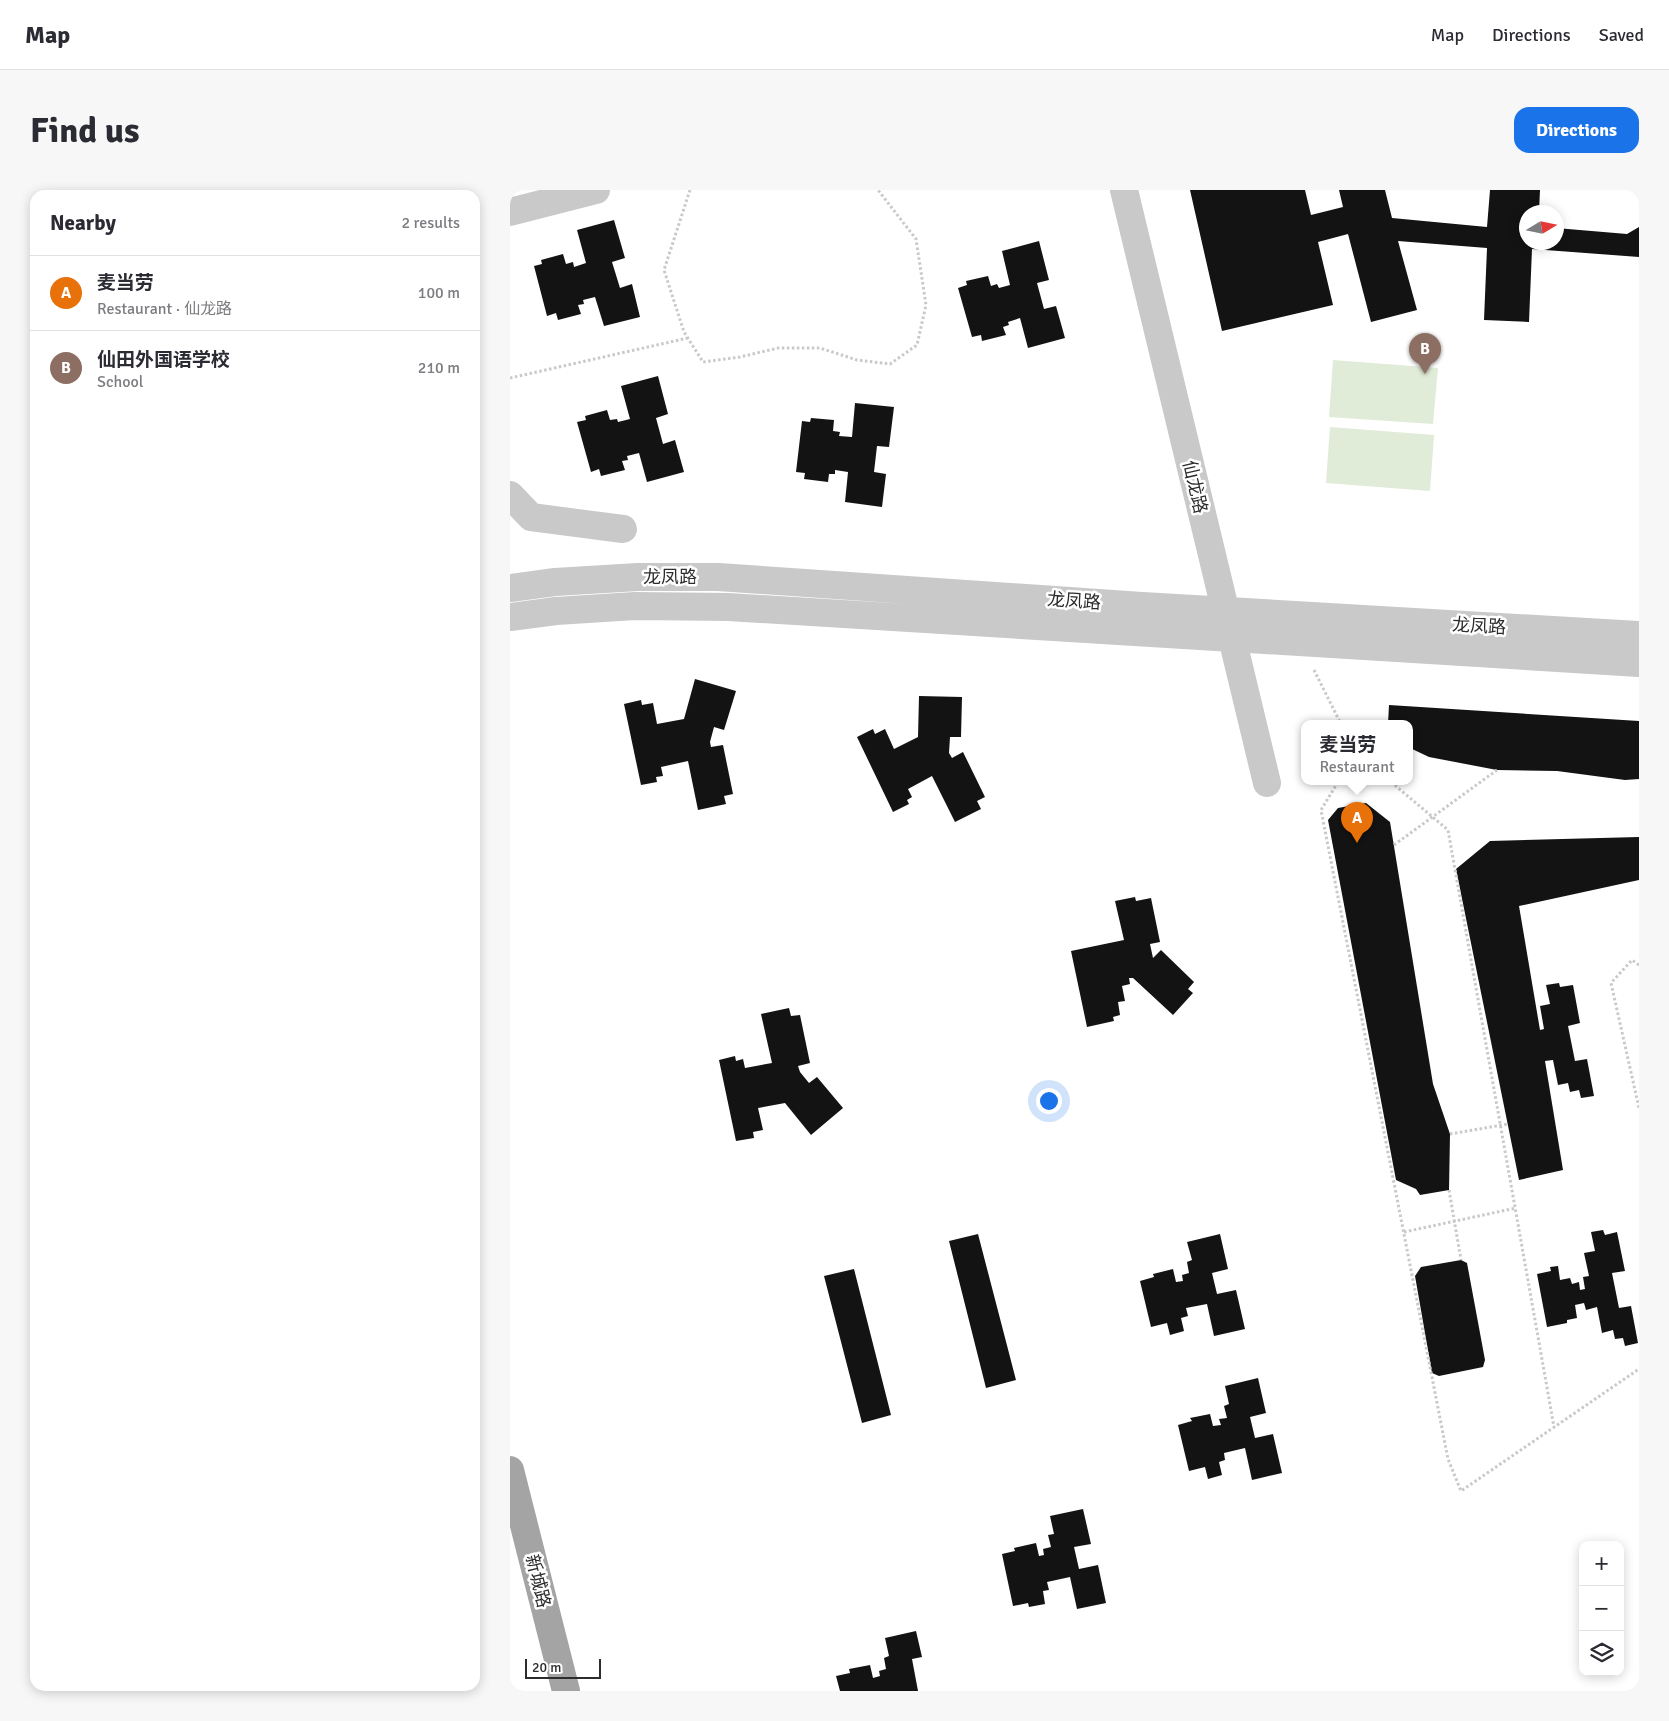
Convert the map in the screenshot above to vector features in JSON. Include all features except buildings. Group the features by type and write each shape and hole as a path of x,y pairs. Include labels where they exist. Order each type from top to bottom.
{"main road":[{"name":"新城路","path":"510,1470 566,1691"}],"street":[{"path":"510,212 596,190"},
{"name":"仙龙路","path":"1124,190 1267,783"},
{"path":"510,495 531,517 623,529"},
{"name":"龙凤路","path":"510,588 555,582 638,577 718,577 1225,611 1639,635"},
{"name":"龙凤路","path":"510,617 556,611 635,606 728,607 1639,663"}],"path":[{"path":"690,190 664,270 684,332 703,362 740,357 778,348 820,348 857,360 890,364 917,345 926,305 916,240 878,190"},
{"path":"510,378 688,338"},
{"path":"1394,845 1497,770"},
{"path":"1336,785 1321,810 1448,1459 1461,1491 1639,1369"},
{"path":"1395,785 1448,830 1554,1427"},
{"path":"1639,965 1632,960 1611,982 1639,1108"},
{"path":"1450,1134 1508,1124"},
{"path":"1449,1190 1461,1260"},
{"path":"1403,1232 1516,1208"}],"green space":[{"path":"1333,360 1438,368 1433,424 1329,417"},
{"path":"1330,427 1434,435 1430,491 1326,483"}],"place":[{"name":"仙田外国语学校","path":"1425,374"},
{"name":"麦当劳","path":"1357,843"}]}
